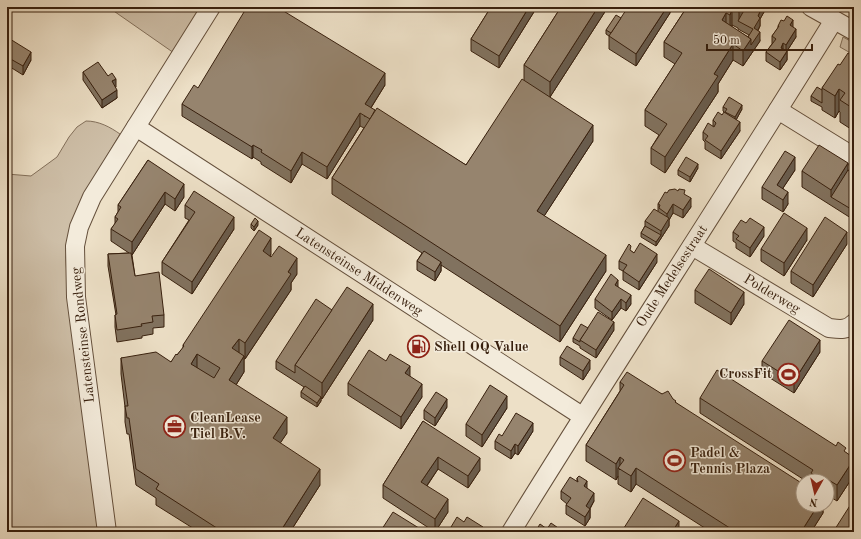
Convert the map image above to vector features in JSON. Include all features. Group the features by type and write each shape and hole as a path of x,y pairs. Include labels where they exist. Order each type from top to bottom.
{"street":[{"name":"Latensteinse Rondweg","path":"107,532 76,297 75,246 81,222 92,197 211,7"},
{"path":"825,12 854,31"},
{"name":"Oude Medelsestraat","path":"511,532 582,416 778,110 825,12"},
{"path":"778,110 854,157"},
{"name":"Latensteinse Middenweg","path":"136,127 582,416"},
{"name":"Polderweg","path":"692,246 829,328 840,330 851,326 854,323"}],"shaded area":[{"path":"108,7 203,7 174,53"},
{"path":"843,37 854,43 854,55 840,47"},
{"path":"86,121 104,125 120,134 86,192 73,224 66,257 67,281 102,532 7,532 7,174 31,176 57,157 77,127"}],"building":[{"path":"247,7 277,7 385,73 365,104 375,110 370,119 360,113 327,167 302,152 291,171 261,152 262,150 253,145 252,147 182,104 194,85 198,88"},
{"path":"491,7 529,7 499,56 471,39"},
{"path":"561,7 598,7 550,82 524,65"},
{"path":"628,7 667,7 636,54 609,36"},
{"path":"687,7 742,7 739,12 732,9 730,15 726,13 722,20 751,39 743,51 733,44 714,74 718,76 665,157 651,148 667,124 645,110 682,53 664,42"},
{"path":"746,7 762,7 758,16 760,18 754,28 760,32 751,45 751,39 748,37 753,29 738,21"},
{"path":"616,15 621,18 611,33 606,30"},
{"path":"787,16 793,20 790,25 796,29 786,45 783,43 781,48 787,51 780,62 766,52 776,39 772,36 781,20 784,21"},
{"path":"10,39 31,52 23,66 7,57 7,43"},
{"path":"848,53 854,56 854,109 840,100 845,93 839,89 835,96 822,88 838,64 840,65"},
{"path":"98,62 108,76 112,73 116,79 112,81 117,90 102,100 83,72"},
{"path":"522,79 593,125 537,211 606,255 560,326 332,178 377,108 466,165"},
{"path":"817,87 822,90 822,103 811,96"},
{"path":"729,97 742,105 735,117 725,112 727,109 723,107"},
{"path":"718,112 722,115 724,112 740,122 721,151 705,140 708,136 703,132 708,123 714,127 716,123 713,120"},
{"path":"819,145 848,163 831,190 802,171"},
{"path":"785,151 795,157 777,185 788,192 783,200 762,187"},
{"path":"686,157 698,164 690,177 678,170"},
{"path":"148,160 184,184 175,199 165,192 132,242 111,229 118,219 115,217 121,207 118,205"},
{"path":"848,170 854,174 854,196 851,202 851,209 831,197"},
{"path":"675,189 678,191 679,189 685,190 684,194 691,198 683,210 673,204 667,214 659,208 660,205 658,204 665,192 667,193 669,190"},
{"path":"194,191 234,217 192,282 162,262 195,212 185,205"},
{"path":"854,196 854,204 851,202"},
{"path":"654,209 669,218 661,231 645,221"},
{"path":"784,213 807,228 784,263 761,249"},
{"path":"825,217 847,232 813,285 791,271"},
{"path":"255,218 258,221 254,227 251,224"},
{"path":"750,218 764,227 750,248 736,239 739,236 733,232 741,220 746,223"},
{"path":"645,226 661,235 656,242 641,233"},
{"path":"259,230 271,238 263,251 271,257 279,246 297,258 288,272 291,274 245,343 239,339 232,348 244,356 229,380 287,417 273,438 320,469 280,532 223,532 156,489 159,484 136,469 129,418 127,418 125,406 128,406 121,358 156,352 171,362 184,346 183,345","holes":["197,354 220,368 214,378 191,364"]},
{"path":"640,243 657,254 639,282 623,271 627,265 619,261 629,244 631,246 630,250 634,253"},
{"path":"424,251 441,262 435,272 417,261"},
{"path":"131,253 135,276 159,272 164,315 152,316 153,322 141,324 142,326 117,330 115,315 117,314 108,254"},
{"path":"709,269 744,292 731,313 695,290"},
{"path":"611,274 618,280 615,285 631,295 626,303 621,299 612,312 595,299"},
{"path":"347,287 373,304 322,383 295,365"},
{"path":"316,299 332,310 295,365 295,373 276,361"},
{"path":"598,312 614,322 596,350 580,340"},
{"path":"789,320 820,340 794,381 762,361"},
{"path":"581,324 588,328 580,342 573,338"},
{"path":"567,346 590,360 583,371 560,357"},
{"path":"369,350 386,361 390,354 410,366 405,373 422,384 401,417 348,383"},
{"path":"717,370 836,446 838,442 846,448 844,451 854,459 837,485 835,484 835,473 811,473 813,470 700,398"},
{"path":"627,372 662,394 668,391 676,401 675,402 795,479 795,513 813,513 801,532 736,532 636,468 631,476 618,468 624,460 620,457 616,464 586,445 624,385 620,382"},
{"path":"490,385 507,396 482,435 466,424"},
{"path":"305,386 321,397 317,403 301,392"},
{"path":"436,392 447,399 435,418 424,410"},
{"path":"516,413 533,423 518,446 515,444 511,451 495,441 499,434 502,436"},
{"path":"423,421 480,458 468,476 438,457 421,482 448,499 435,519 383,485"},
{"path":"579,476 587,481 584,486 594,493 586,506 590,509 585,517 566,505 571,498 561,491 570,477 578,482 577,478"},
{"path":"643,498 679,521 672,532 622,531"},
{"path":"851,504 854,506 854,532 840,532 835,529"},
{"path":"393,512 422,530 421,532 380,532"},
{"path":"457,517 464,522 467,517 483,527 480,532 459,532 451,527"},
{"path":"551,523 564,532 535,532 540,524 547,529"},
{"path":"697,529 702,532 695,532"}],"place":[{"name":"Shell OQ Value","path":"419,347"},
{"name":"CrossFit","path":"788,374"},
{"name":"CleanLease Tiel B.V.","path":"174,426"},
{"name":"Padel & Tennis Plaza","path":"675,461"}]}
